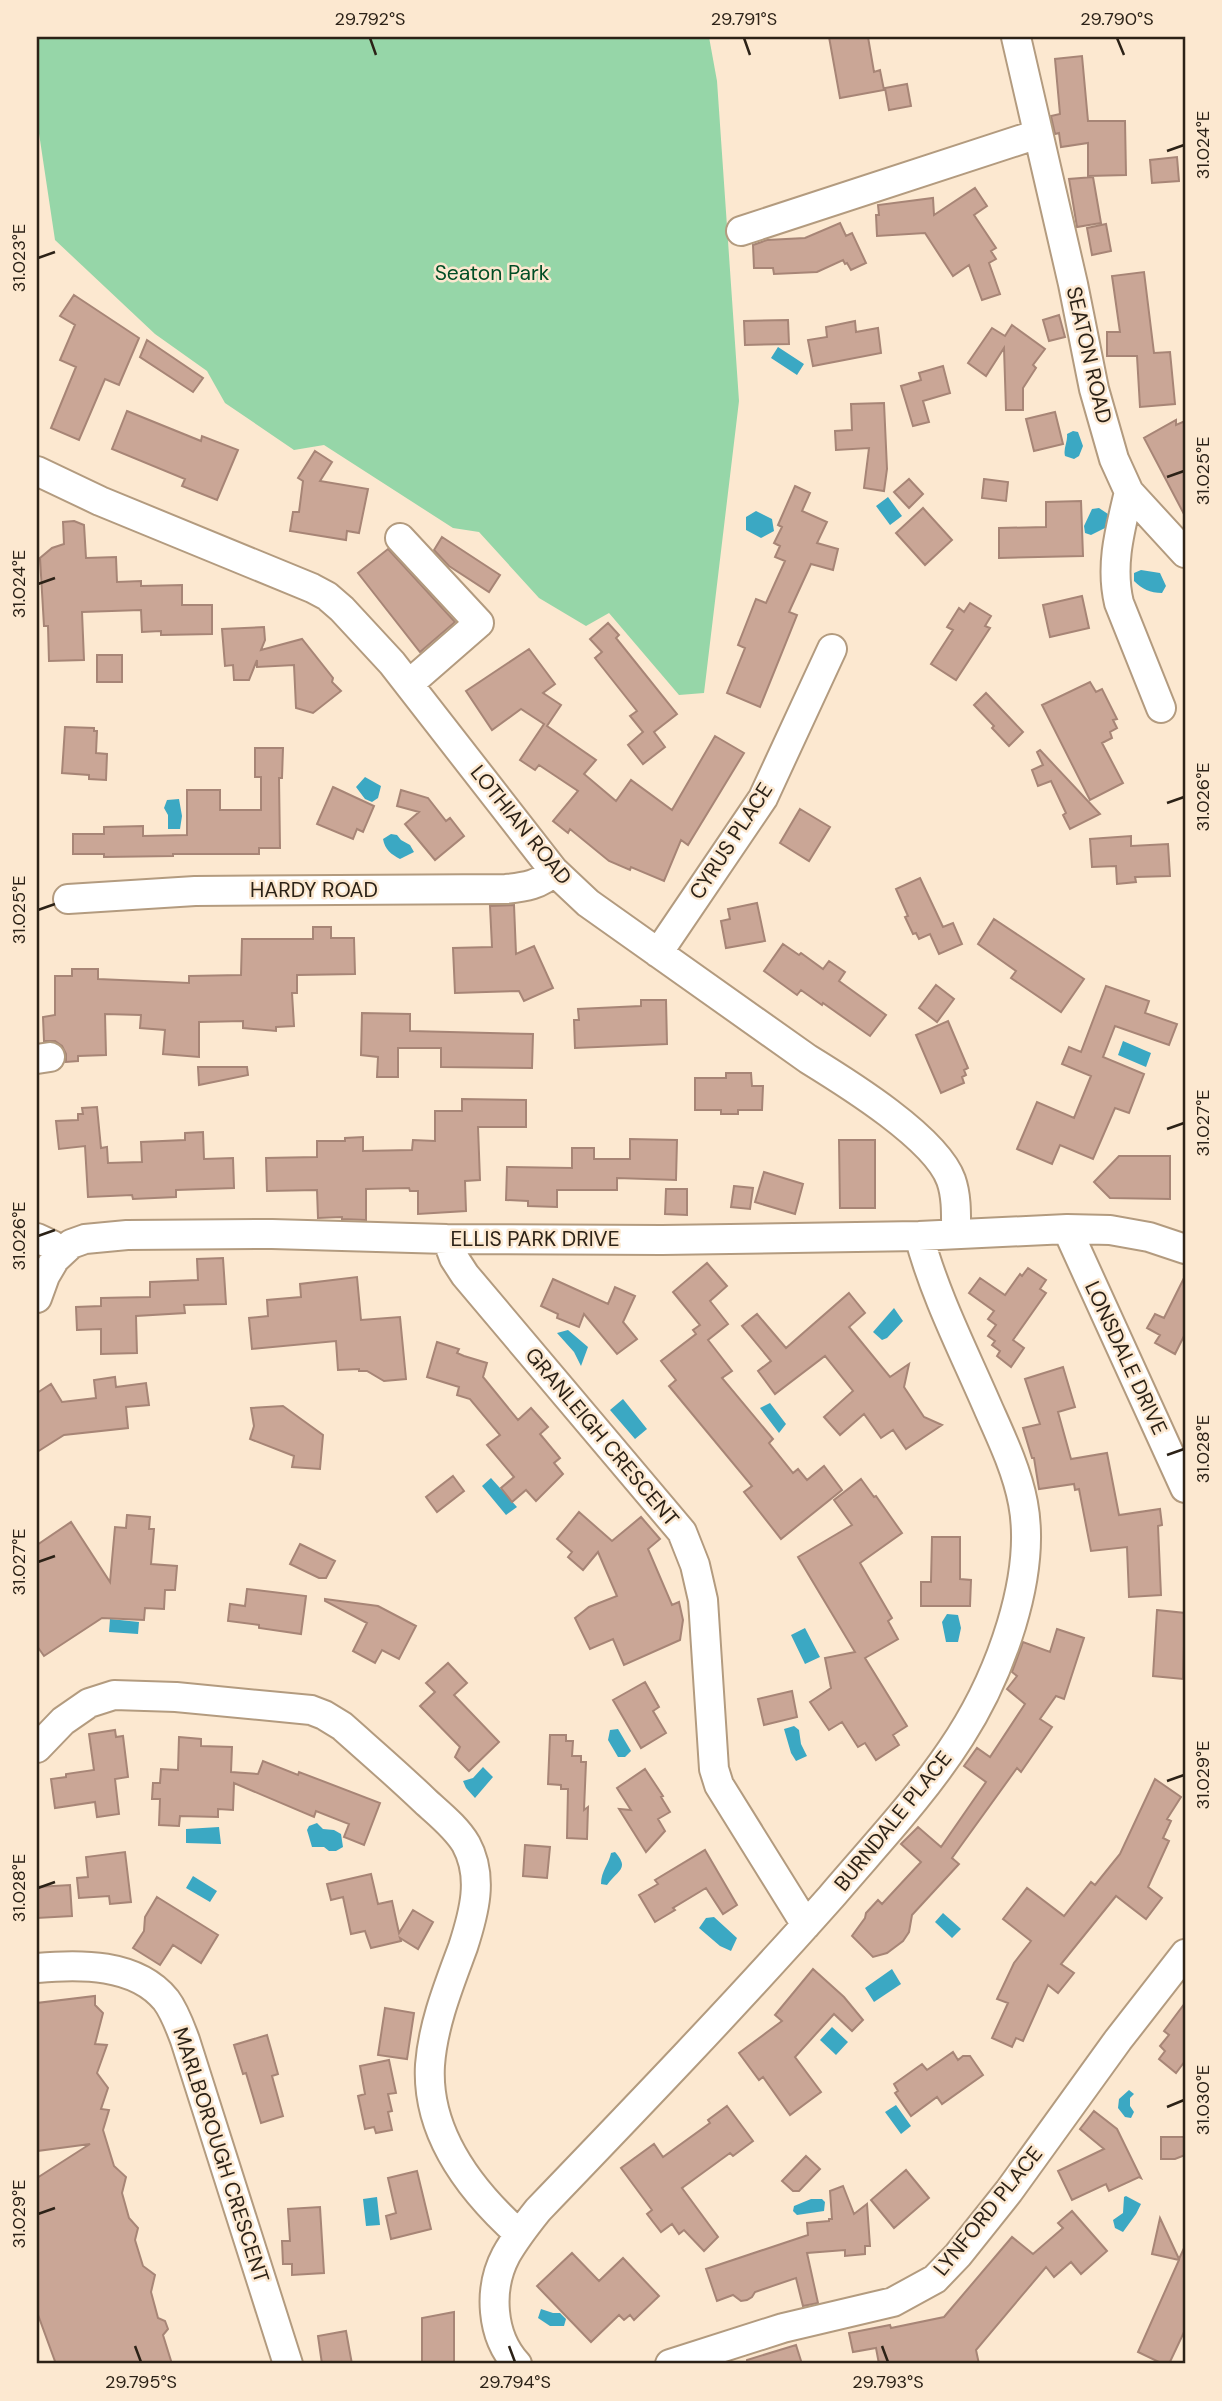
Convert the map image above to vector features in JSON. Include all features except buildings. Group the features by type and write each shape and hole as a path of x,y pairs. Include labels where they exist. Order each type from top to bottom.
{"street":[{"name":"SEATON ROAD","path":"1016,37 1073,284 1094,389 1114,460 1129,492 1185,553"},
{"path":"741,231 1038,134"},
{"name":"LOTHIAN ROAD","path":"37,471 327,596 410,684 554,871 588,903 808,1059 839,1078 922,1140 945,1167 951,1181 955,1199 956,1234"},
{"path":"1129,492 1116,547 1115,589 1161,708"},
{"path":"400,538 479,624 410,684"},
{"name":"CYRUS PLACE","path":"658,953 763,798 832,649"},
{"name":"HARDY ROAD","path":"68,899 195,891 506,889 539,883 554,871"},
{"name":"ELLIS PARK DRIVE","path":"37,1298 49,1245 127,1235 272,1234 447,1239 662,1240 919,1236 1067,1229 1123,1232 1185,1249"},
{"name":"LONSDALE DRIVE","path":"1067,1229 1185,1488"},
{"name":"BURNDALE PLACE","path":"519,2234 538,2210 724,2015 910,1805 960,1737 1004,1647 1020,1586 1026,1543 1020,1492 1000,1434 933,1282 919,1236"},
{"name":"GRANLEIGH CRESCENT","path":"447,1239 454,1258 465,1275 682,1532 695,1565 703,1600 714,1769 719,1785 806,1925"},
{"path":"37,1748 63,1721 89,1703 114,1695 176,1697 311,1710 324,1714 342,1726 444,1818 465,1842 475,1872 477,1894 471,1922 444,1998 430,2066 431,2093 446,2145 484,2199 519,2234 504,2259 495,2309 501,2341 517,2364"},
{"name":"LYNFORD PLACE","path":"670,2364 783,2328 893,2302 935,2279 958,2255 1009,2191 1118,2040 1185,1954"},
{"name":"MARLBOROUGH CRESCENT","path":"37,1968 85,1966 110,1969 148,1985 165,1999 186,2040 288,2364"}],"green space":[{"name":"Seaton Park","path":"37,37 709,37 717,81 739,401 704,693 679,695 609,613 586,626 539,598 479,532 453,528 324,445 294,450 225,403 207,371 155,334 55,240 37,120"}],"water":[{"path":"778,347 804,364 797,375 771,358"},
{"path":"1078,432 1083,446 1079,456 1074,459 1065,456 1067,434"},
{"path":"888,497 902,516 890,525 876,506"},
{"path":"1099,508 1108,514 1105,528 1091,535 1085,533 1084,526 1092,509"},
{"path":"756,511 772,519 774,531 761,538 746,530 746,517"},
{"path":"1141,570 1160,573 1166,586 1162,593 1146,590 1134,581 1134,573"},
{"path":"365,777 381,786 378,798 372,802 365,799 356,787"},
{"path":"179,799 182,816 180,829 168,829 168,815 164,808 167,800"},
{"path":"391,834 397,835 410,845 414,852 400,859 391,853 383,839"},
{"path":"1123,1041 1151,1053 1146,1067 1118,1055"},
{"path":"894,1308 903,1321 882,1340 873,1332"},
{"path":"568,1330 588,1347 581,1366 574,1352 557,1333"},
{"path":"623,1399 647,1429 635,1439 610,1410"},
{"path":"770,1403 786,1424 779,1433 760,1408"},
{"path":"491,1478 517,1507 506,1515 482,1486"},
{"path":"947,1614 958,1615 961,1628 958,1642 946,1642 942,1622"},
{"path":"110,1619 139,1622 138,1634 109,1632"},
{"path":"805,1628 820,1657 805,1664 791,1635"},
{"path":"794,1726 799,1730 801,1744 807,1756 796,1761 784,1729"},
{"path":"618,1729 631,1751 625,1757 618,1757 608,1740 610,1730"},
{"path":"483,1767 493,1777 475,1798 463,1781 473,1778"},
{"path":"317,1823 323,1829 341,1834 343,1847 329,1851 324,1847 312,1847 307,1830 309,1826"},
{"path":"219,1827 221,1844 186,1843 186,1829"},
{"path":"615,1852 622,1862 621,1869 607,1885 601,1884 611,1853"},
{"path":"193,1876 217,1891 210,1902 186,1888"},
{"path":"943,1913 961,1929 952,1938 935,1922"},
{"path":"714,1917 737,1938 731,1951 720,1946 699,1928 706,1918"},
{"path":"892,1969 901,1984 874,2002 865,1988"},
{"path":"832,2027 848,2042 836,2055 820,2040"},
{"path":"1129,2090 1134,2094 1130,2098 1130,2106 1134,2112 1131,2118 1125,2117 1118,2108 1119,2099"},
{"path":"896,2105 911,2126 901,2134 885,2112"},
{"path":"1126,2196 1141,2204 1123,2232 1115,2228 1113,2220 1123,2213"},
{"path":"377,2197 380,2225 366,2226 363,2199"},
{"path":"811,2199 822,2199 825,2202 824,2211 797,2215 793,2211 794,2206"},
{"path":"541,2309 560,2313 566,2319 564,2326 550,2326 538,2318"}]}
